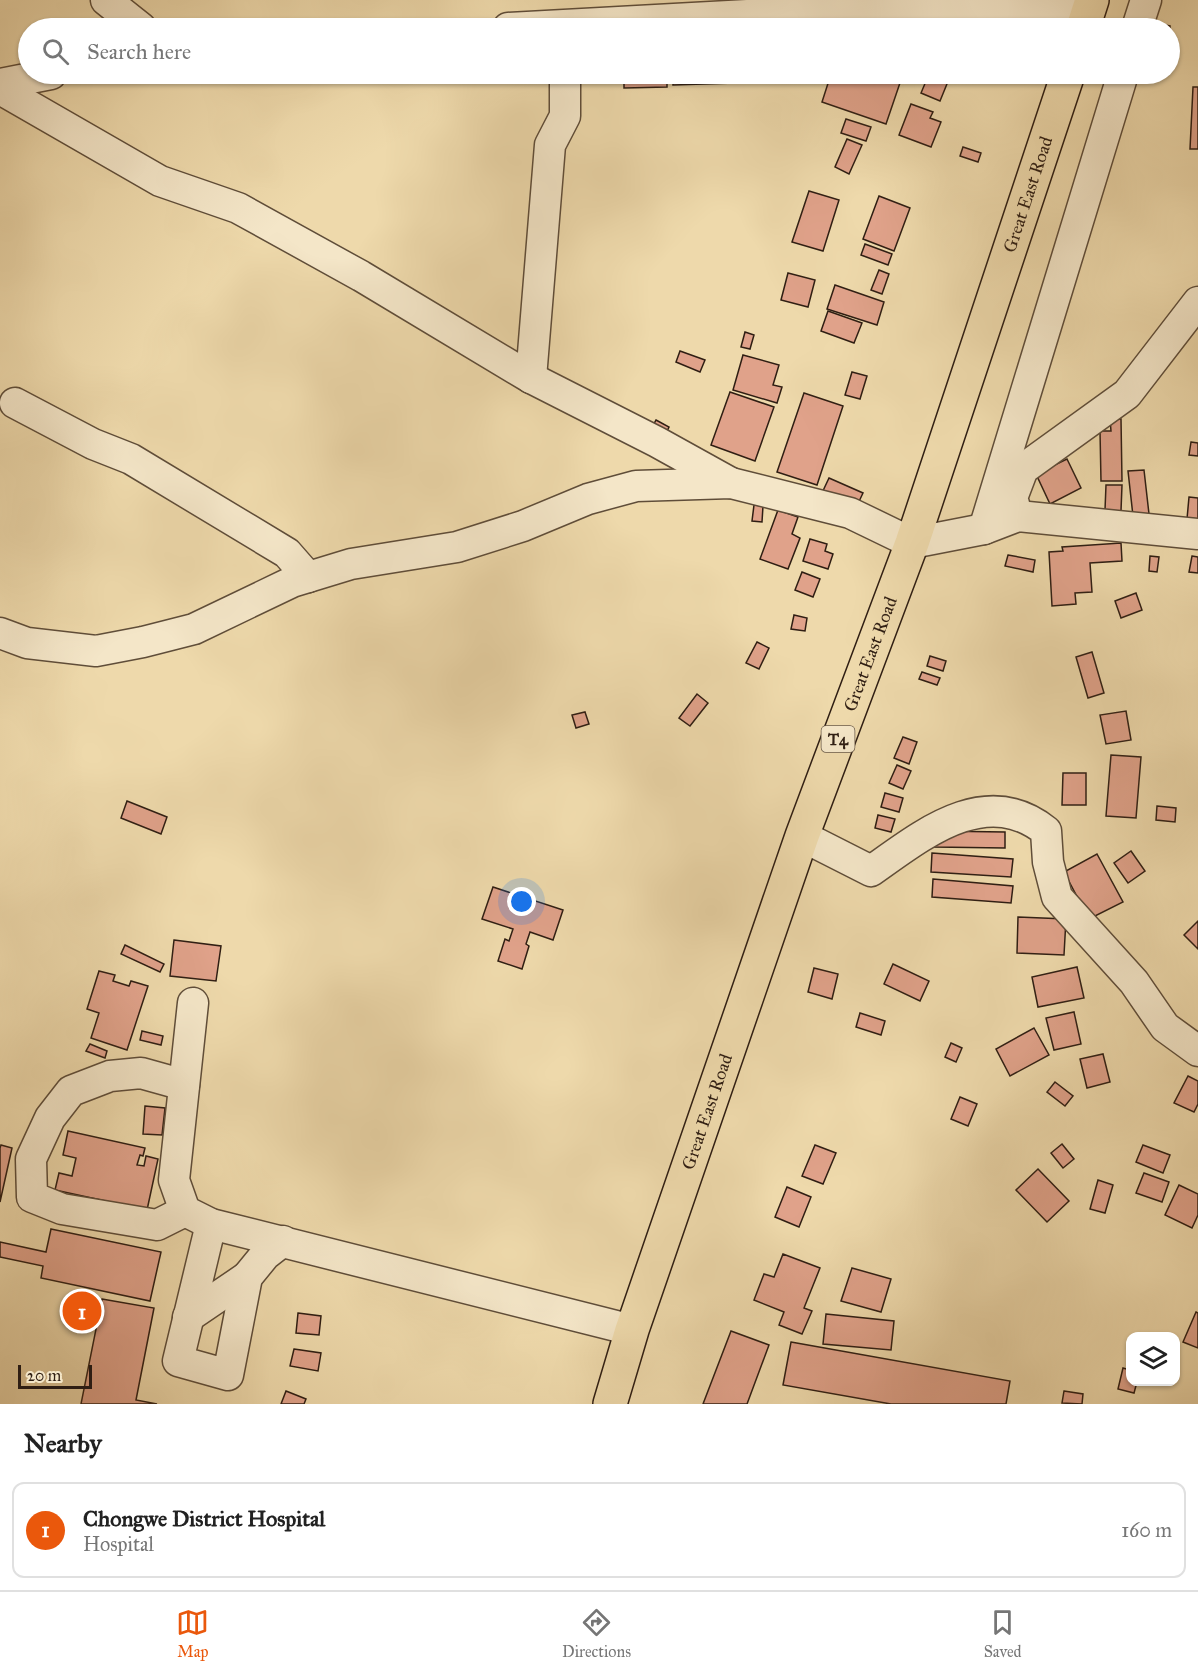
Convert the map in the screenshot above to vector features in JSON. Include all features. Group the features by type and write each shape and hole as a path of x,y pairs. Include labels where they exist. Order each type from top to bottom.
{"highway":[{"name":"Great East Road","path":"610,1404 632,1330 802,836 912,543 1065,84"}],"street":[{"path":"106,0 128,18"},
{"path":"1140,18 1146,0"},
{"path":"566,18 811,6 1089,11"},
{"path":"0,84 18,80"},
{"path":"531,378 550,145 565,116 565,84"},
{"path":"984,529 1121,84"},
{"path":"0,89 160,181 238,208 361,276 531,378 657,442 730,483 850,513 912,543 984,529 1018,516 1198,534"},
{"path":"1018,516 1012,498 1023,469 1127,394 1198,302"},
{"path":"15,403 93,444 131,459 287,553 308,577"},
{"path":"0,633 27,643 96,651 194,629 292,582 308,577 351,564 457,547 523,526 588,500 636,486 730,483"},
{"path":"802,836 871,872 942,822 988,811 1019,814 1035,822 1046,831 1048,862 1056,897 1134,982 1165,1026 1198,1051"},
{"path":"193,1003 174,1180 198,1218 188,1317 178,1361 228,1375 247,1277"},
{"path":"184,1085 141,1073 110,1076 71,1091 50,1118 31,1159 32,1197 62,1209 157,1226 198,1218 632,1330"},
{"path":"188,1317 247,1277 265,1255 283,1241"}],"building":[{"path":"624,84 667,84 667,87 624,88"},
{"path":"828,84 900,84 886,124 822,102"},
{"path":"925,84 947,84 940,101 921,93"},
{"path":"1193,87 1198,87 1198,149 1190,149"},
{"path":"911,104 933,112 930,118 941,122 931,147 899,135"},
{"path":"846,119 871,127 866,141 841,133"},
{"path":"847,139 862,145 849,174 835,167"},
{"path":"963,147 981,153 978,162 960,156"},
{"path":"809,191 839,200 823,251 792,242"},
{"path":"879,196 910,208 894,251 863,239"},
{"path":"865,244 892,254 888,265 861,255"},
{"path":"879,270 889,274 882,294 871,290"},
{"path":"788,273 815,280 808,307 781,300"},
{"path":"835,285 884,302 877,325 827,309"},
{"path":"828,311 862,323 854,343 821,331"},
{"path":"745,332 754,335 750,349 741,347"},
{"path":"680,351 705,360 700,372 676,362"},
{"path":"743,355 779,365 773,385 782,387 777,403 733,390"},
{"path":"852,372 867,376 860,399 845,395"},
{"path":"730,392 774,407 755,461 711,445"},
{"path":"804,393 843,406 817,485 777,472"},
{"path":"1110,419 1121,419 1122,481 1101,481 1100,431 1111,431"},
{"path":"656,420 669,427 662,442 648,435"},
{"path":"1191,442 1198,443 1198,456 1189,455"},
{"path":"1067,459 1081,488 1050,504 1036,474"},
{"path":"1144,470 1149,514 1133,516 1128,471"},
{"path":"829,478 863,493 855,510 821,495"},
{"path":"1106,485 1122,485 1121,511 1105,510"},
{"path":"1189,497 1198,498 1198,520 1187,519"},
{"path":"754,505 763,506 762,522 752,521"},
{"path":"778,510 798,517 792,534 800,538 788,569 760,559"},
{"path":"810,539 827,544 825,551 833,554 828,569 803,561"},
{"path":"1121,543 1122,561 1090,563 1092,592 1075,593 1076,604 1052,606 1049,552 1063,551 1062,547"},
{"path":"1008,555 1035,560 1033,572 1005,566"},
{"path":"1150,556 1159,557 1157,572 1149,571"},
{"path":"1192,556 1198,557 1198,573 1189,572"},
{"path":"802,572 820,579 813,597 795,590"},
{"path":"1136,593 1142,610 1121,618 1115,601"},
{"path":"794,615 807,618 805,631 791,629"},
{"path":"757,642 769,648 759,669 746,663"},
{"path":"1092,652 1104,693 1088,698 1076,657"},
{"path":"930,656 946,661 943,671 927,666"},
{"path":"922,672 940,678 937,685 919,679"},
{"path":"697,694 708,703 690,726 679,718"},
{"path":"1126,711 1131,740 1106,744 1100,715"},
{"path":"585,712 589,724 576,728 572,715"},
{"path":"903,737 917,742 909,764 894,758"},
{"path":"1111,755 1141,757 1136,818 1106,816"},
{"path":"897,765 911,771 903,789 889,783"},
{"path":"1063,773 1086,773 1086,805 1062,805"},
{"path":"885,793 903,798 899,812 881,807"},
{"path":"127,801 167,817 161,834 121,818"},
{"path":"1157,806 1176,808 1175,822 1156,820"},
{"path":"878,815 895,819 891,832 875,828"},
{"path":"935,831 1005,832 1005,848 934,847"},
{"path":"1131,851 1145,871 1128,883 1114,863"},
{"path":"932,853 1013,859 1011,877 931,872"},
{"path":"1097,854 1123,902 1089,919 1064,872"},
{"path":"933,879 1013,886 1011,903 932,897"},
{"path":"493,887 563,910 553,940 530,932 526,944 529,946 522,969 498,961 505,939 509,941 513,929 482,919"},
{"path":"1018,917 1066,919 1064,955 1017,953"},
{"path":"1198,921 1198,949 1184,935"},
{"path":"174,940 221,946 216,981 170,976"},
{"path":"125,945 164,964 160,972 121,954"},
{"path":"893,964 929,981 920,1001 884,984"},
{"path":"1077,967 1084,998 1038,1007 1032,977"},
{"path":"814,968 838,974 832,999 808,992"},
{"path":"99,971 115,975 113,981 129,986 131,981 148,986 127,1050 91,1038 99,1013 87,1009"},
{"path":"1074,1012 1081,1044 1054,1050 1046,1018"},
{"path":"860,1013 885,1021 881,1035 856,1027"},
{"path":"1034,1028 1049,1055 1010,1076 996,1049"},
{"path":"142,1031 163,1036 161,1045 140,1040"},
{"path":"951,1043 962,1048 956,1062 945,1057"},
{"path":"90,1044 107,1051 105,1058 86,1051"},
{"path":"1103,1054 1110,1082 1087,1088 1080,1059"},
{"path":"1188,1076 1198,1081 1198,1104 1194,1112 1174,1103"},
{"path":"1055,1082 1073,1096 1065,1106 1047,1092"},
{"path":"960,1097 977,1104 968,1126 951,1119"},
{"path":"145,1106 165,1108 162,1135 143,1134"},
{"path":"68,1131 145,1148 137,1165 144,1166 146,1156 158,1159 147,1210 55,1190 59,1173 72,1176 76,1158 63,1155"},
{"path":"1062,1144 1074,1159 1063,1168 1051,1153"},
{"path":"1,1145 12,1148 0,1202 0,1148"},
{"path":"815,1145 836,1153 823,1184 802,1176"},
{"path":"1143,1145 1170,1155 1163,1173 1136,1162"},
{"path":"1038,1169 1069,1201 1047,1222 1016,1190"},
{"path":"1144,1173 1169,1182 1162,1202 1136,1193"},
{"path":"1098,1180 1113,1185 1105,1213 1090,1209"},
{"path":"1179,1185 1198,1194 1198,1215 1192,1228 1165,1215"},
{"path":"787,1187 811,1197 799,1227 775,1217"},
{"path":"51,1229 161,1252 150,1301 41,1278 43,1266 0,1257 0,1242 46,1252"},
{"path":"783,1254 820,1268 804,1308 812,1311 802,1334 779,1325 784,1312 754,1300 764,1274 774,1277"},
{"path":"852,1268 891,1279 881,1312 841,1301"},
{"path":"102,1299 154,1308 136,1400 157,1404 81,1404"},
{"path":"1196,1312 1198,1313 1198,1348 1183,1342"},
{"path":"298,1313 321,1316 319,1335 296,1333"},
{"path":"826,1314 894,1321 891,1350 823,1344"},
{"path":"731,1331 769,1345 747,1404 703,1404"},
{"path":"791,1342 1010,1381 1006,1404 891,1404 783,1385"},
{"path":"294,1349 321,1353 318,1371 290,1366"},
{"path":"1123,1368 1126,1369 1126,1386 1136,1386 1134,1393 1118,1389"},
{"path":"286,1391 306,1399 304,1404 281,1404"},
{"path":"1064,1391 1083,1394 1082,1404 1062,1403"}],"place":[{"name":"Chongwe District Hospital","path":"82,1311"}]}
